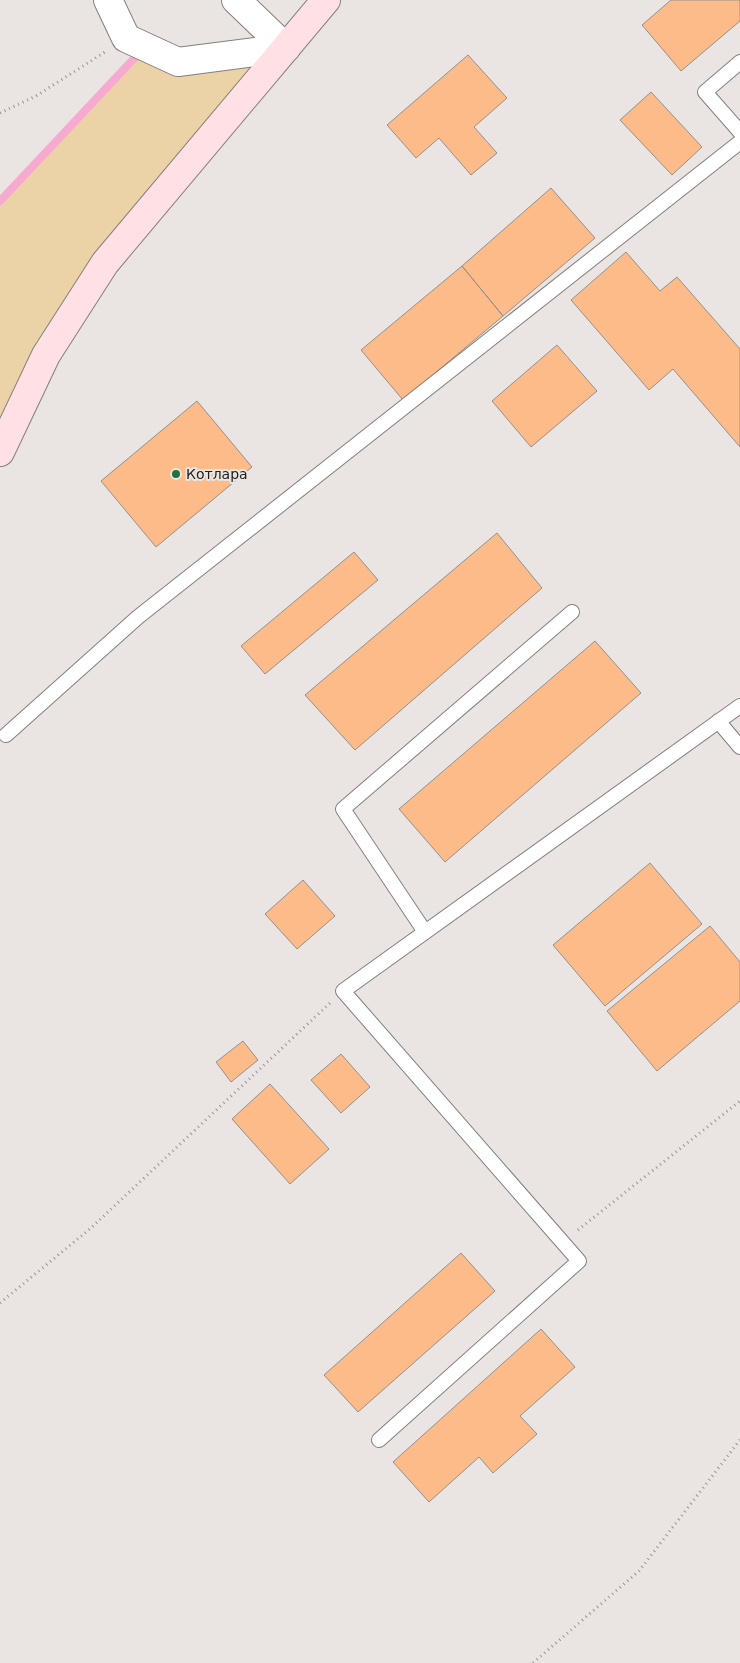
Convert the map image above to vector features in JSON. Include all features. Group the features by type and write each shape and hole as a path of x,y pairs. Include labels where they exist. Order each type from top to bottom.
{"main road":[{"path":"0,452 46,355 105,263 326,0"}],"street":[{"path":"108,0 126,38 178,62 286,48"},
{"path":"236,0 286,48"}],"lane":[{"path":"740,62 705,92 740,132"},
{"path":"6,735 138,617 740,142"},
{"path":"425,932 343,809 572,612"},
{"path":"379,1440 579,1261 343,991 740,706"},
{"path":"718,721 740,747"}],"path":[{"path":"0,113 36,96 126,38"},
{"path":"0,1303 91,1228 343,991"},
{"path":"563,1242 740,1101"},
{"path":"533,1663 639,1571 740,1440"}],"shaded area":[{"path":"145,47 178,62 286,48 105,263 0,452 0,201"}],"building":[{"path":"671,0 740,0 740,21 681,71 642,25"},
{"path":"468,55 507,98 474,127 497,153 471,175 439,138 416,158 387,125"},
{"path":"651,92 702,147 672,175 620,120"},
{"path":"551,188 595,238 503,316 462,266"},
{"path":"626,252 660,291 677,277 740,349 740,447 673,369 649,390 571,300"},
{"path":"462,266 503,316 403,400 361,350"},
{"path":"557,345 597,391 531,447 492,401"},
{"name":"Котлара","path":"197,401 252,467 156,547 101,481"},
{"path":"497,533 542,588 355,750 305,695"},
{"path":"354,552 378,580 265,674 241,646"},
{"path":"595,641 641,693 445,862 399,809"},
{"path":"650,863 702,924 605,1006 553,945"},
{"path":"303,880 335,916 297,949 265,914"},
{"path":"710,926 740,962 740,1001 657,1071 607,1011"},
{"path":"243,1041 258,1060 231,1082 216,1062"},
{"path":"341,1054 370,1087 341,1113 311,1080"},
{"path":"270,1084 329,1149 290,1184 232,1119"},
{"path":"461,1253 495,1291 358,1412 324,1375"},
{"path":"541,1329 575,1367 520,1416 537,1434 493,1473 479,1457 429,1502 393,1462"}],"waterway":[{"path":"0,201 141,51"}],"place":[{"name":"Котлара","path":"176,474"}]}
